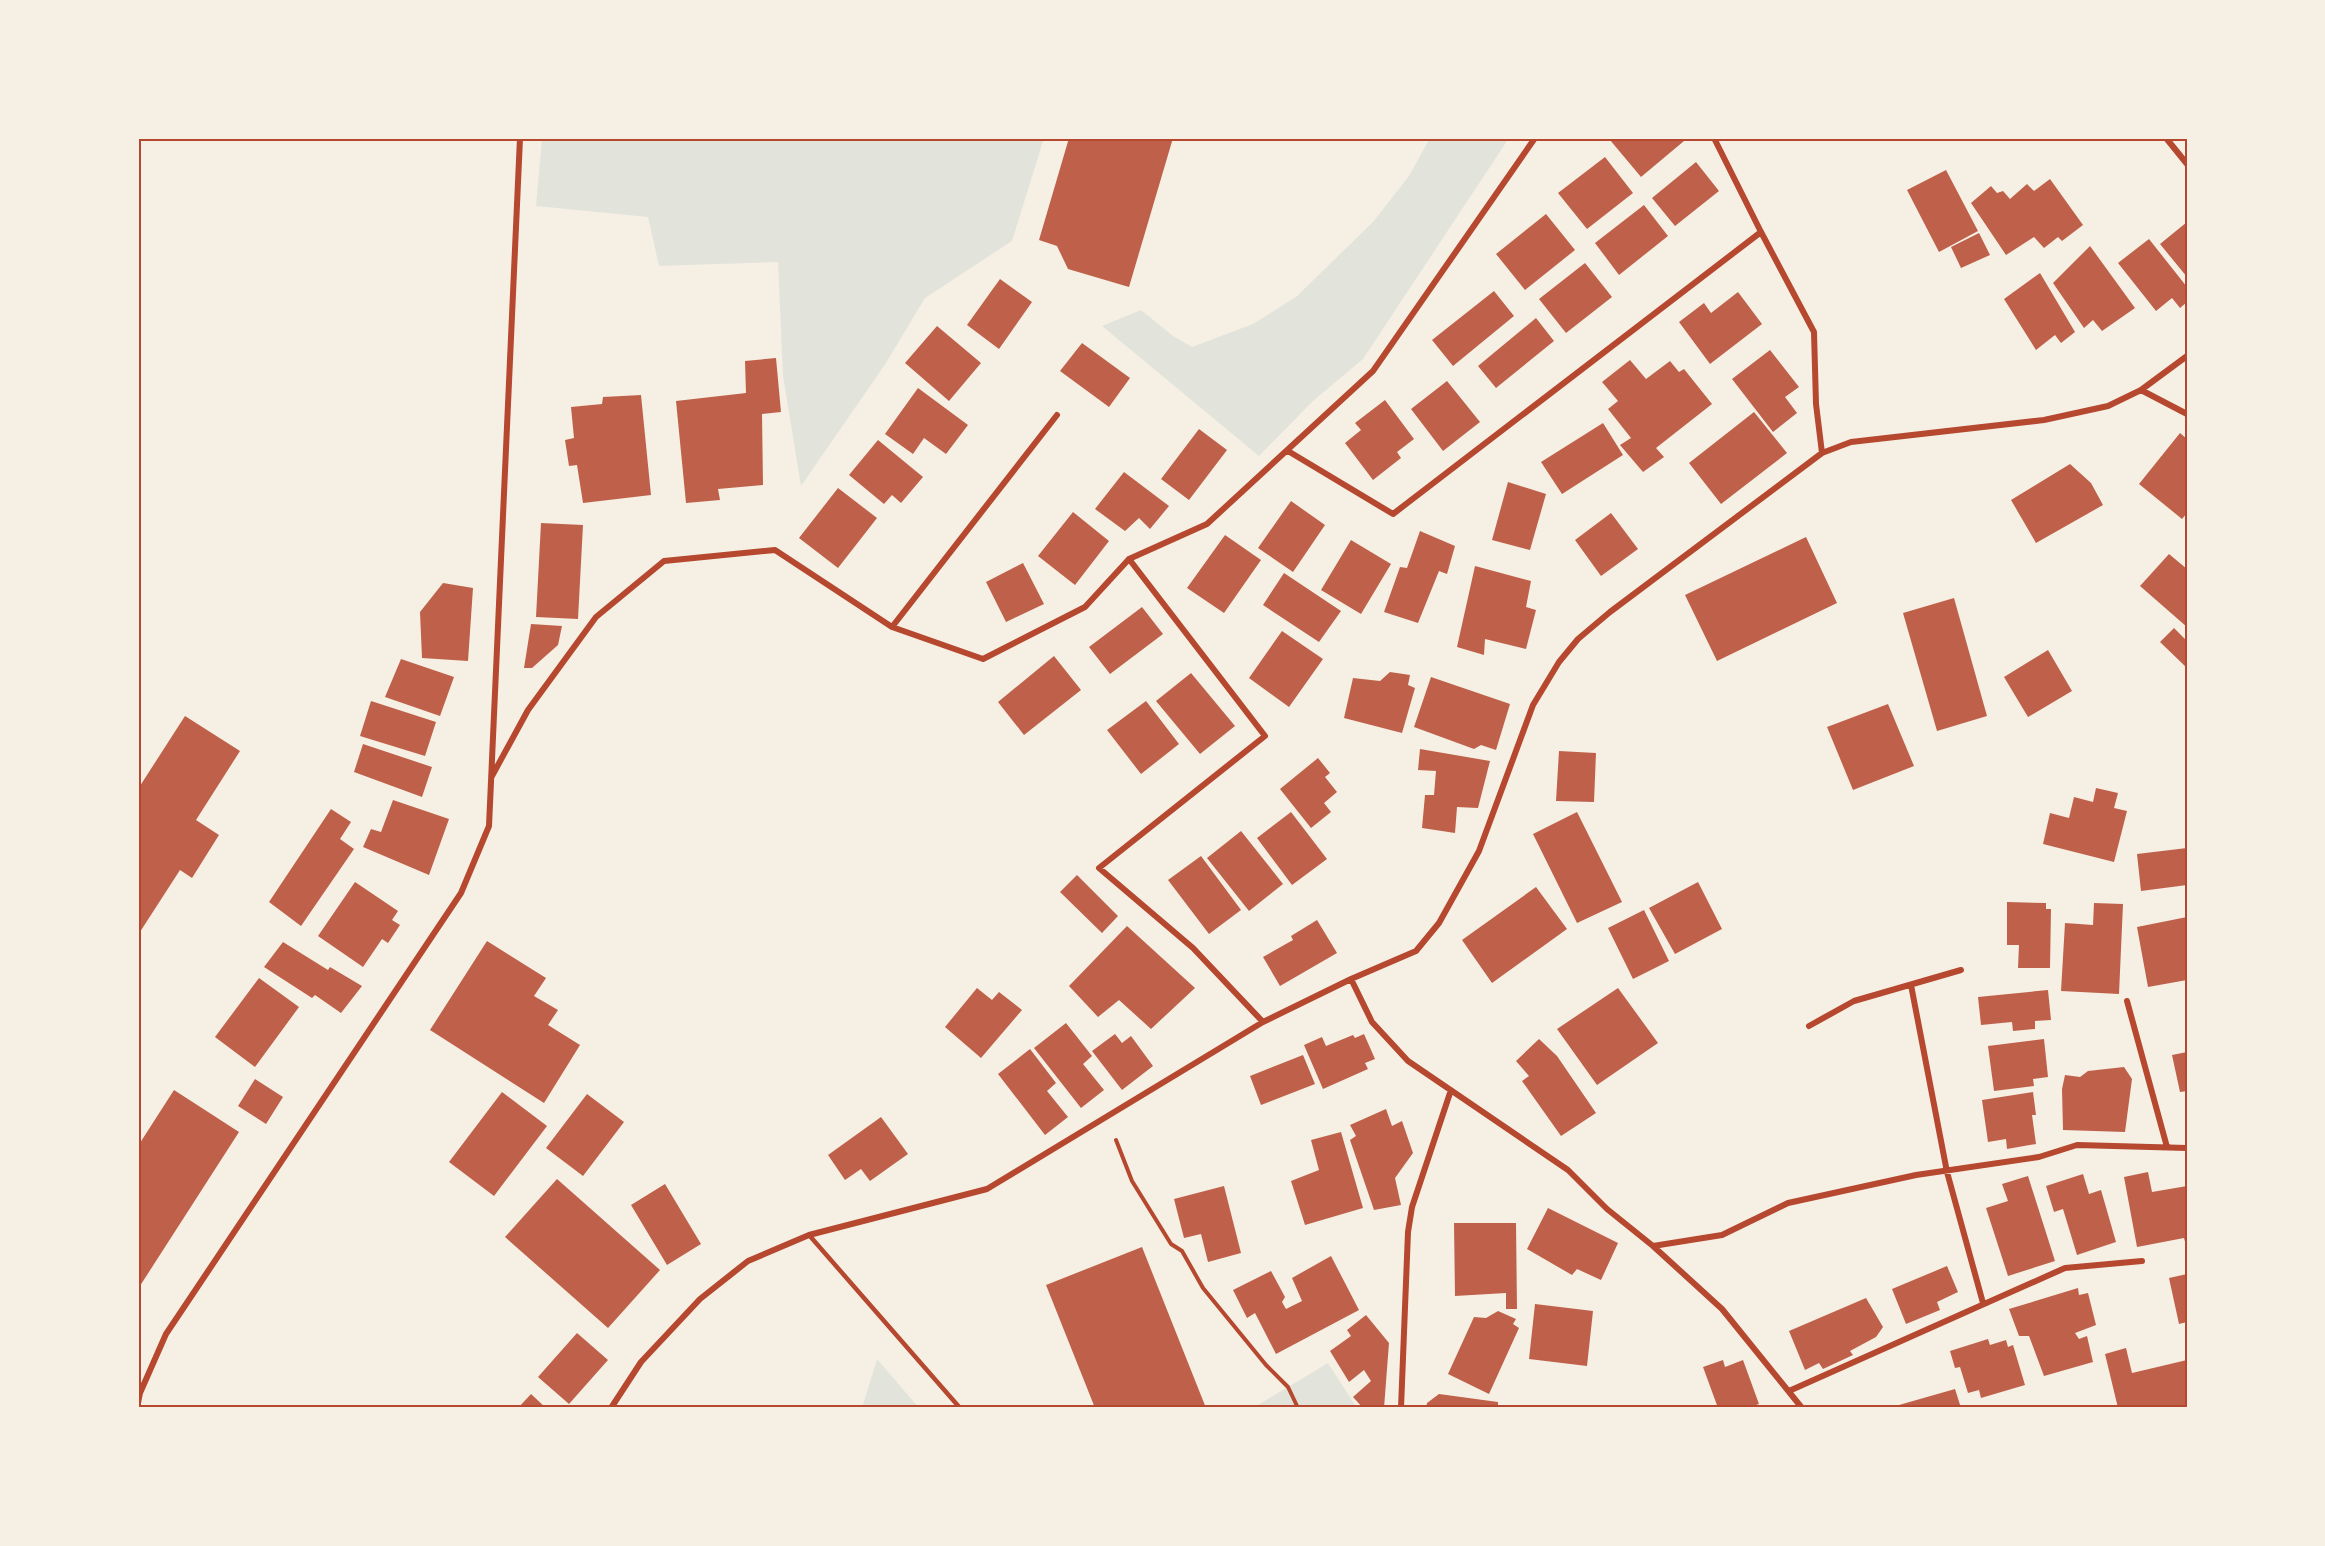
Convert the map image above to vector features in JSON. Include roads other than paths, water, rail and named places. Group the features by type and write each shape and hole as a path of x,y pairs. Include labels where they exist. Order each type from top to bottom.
{"street":[{"path":"138,1403 140,1393 166,1334 461,893 489,826 520,138"},
{"path":"492,776 528,710 596,617 664,561 774,550 892,627 983,658 1085,607 1129,559 1207,524 1288,452 1373,371 1535,138"},
{"path":"1714,138 1814,332 1816,404 1822,453"},
{"path":"2166,138 2187,164"},
{"path":"1288,452 1393,514 1761,232"},
{"path":"611,1408 641,1362 699,1299 748,1261 809,1235 987,1189 1263,1022 1351,979 1416,951 1440,923 1479,851 1533,705 1559,662 1578,639 1610,612 1822,453 1851,442 2044,420 2108,406 2141,390 2187,357"},
{"path":"2141,390 2187,414"},
{"path":"892,627 1057,415"},
{"path":"1129,559 1265,736 1099,868 1192,948 1263,1022"},
{"path":"1809,1026 1854,1001 1961,970"},
{"path":"1351,979 1372,1022 1408,1061 1568,1170 1607,1209 1653,1246 1722,1309 1802,1408"},
{"path":"1911,985 1947,1172 1983,1303"},
{"path":"2127,1000 2167,1147"},
{"path":"1401,1408 1408,1232 1412,1207 1451,1090"},
{"path":"1653,1246 1722,1235 1788,1203 1916,1175 2038,1157 2077,1145 2187,1148"},
{"path":"1789,1391 2065,1268 2142,1261"}],"lane":[{"path":"809,1235 960,1408"}]}
